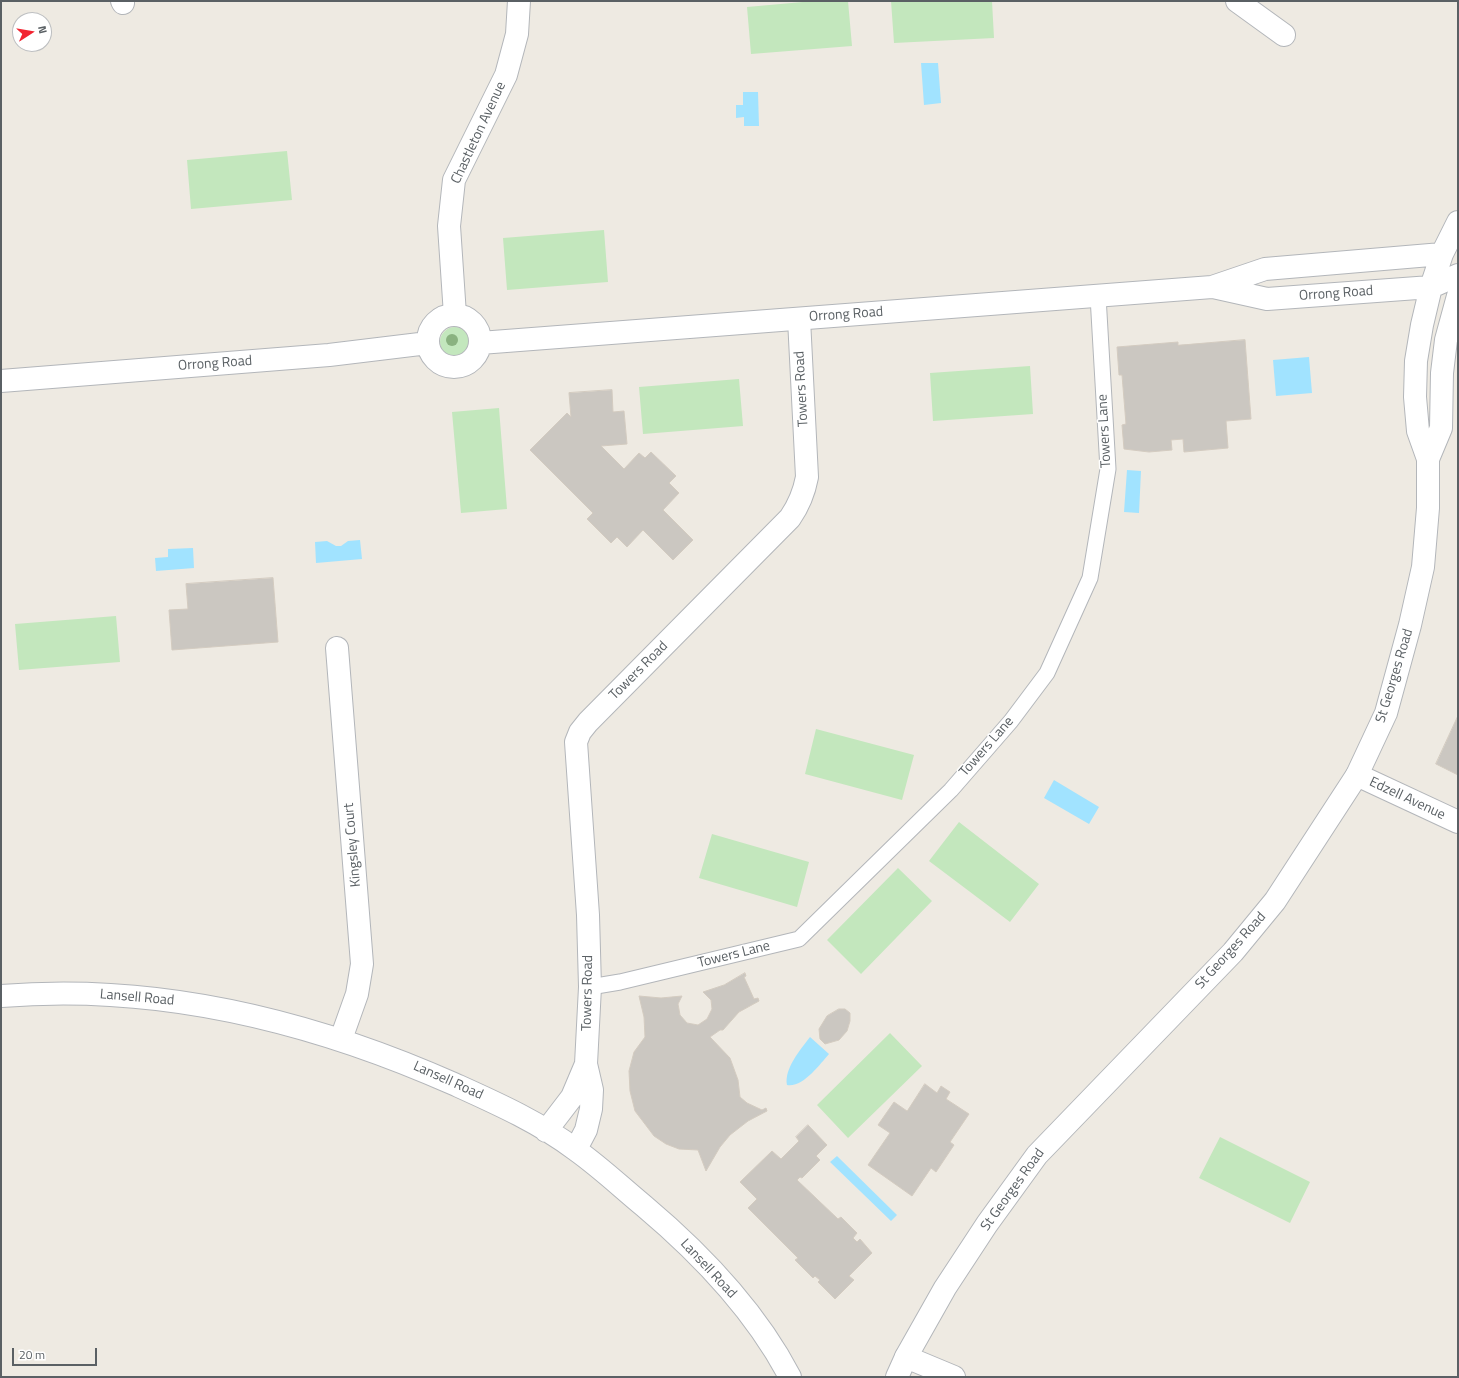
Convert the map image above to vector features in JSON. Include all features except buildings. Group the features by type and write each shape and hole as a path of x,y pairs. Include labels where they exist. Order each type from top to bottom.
{"street":[{"name":"Chastleton Avenue","path":"455,315 448,226 454,180 506,75 517,34 519,1"},
{"path":"1237,1 1284,35"},
{"name":"St Georges Road","path":"897,1377 906,1357 945,1288 987,1224 1037,1155 1233,952 1275,901 1357,775 1386,713 1410,625 1423,567 1428,508 1428,459 1418,431 1415,397 1416,361 1422,325 1431,287 1442,254 1458,222"},
{"name":"Orrong Road","path":"480,343 1212,287 1265,269 1442,254"},
{"name":"Orrong Road","path":"1212,287 1267,299 1431,287 1458,275"},
{"name":"St Georges Road","path":"1428,459 1441,428 1441,381 1445,347 1458,296"},
{"path":"455,315 463,316 476,327 480,343 478,351 473,358 463,365 450,367 435,359 430,352 428,343 431,329 435,323 441,319 455,315"},
{"name":"Towers Road","path":"576,1149 586,1130 591,1109 592,1090 586,1064 590,987 588,915 576,742 580,732 588,722 790,518 798,505 804,492 807,477 800,319"},
{"name":"Orrong Road","path":"1,381 329,355 428,343"},
{"name":"Kingsley Court","path":"337,648 362,964 357,994 341,1039"},
{"name":"Edzell Avenue","path":"1357,775 1458,822"},
{"name":"Lansell Road","path":"1,996 34,993 103,994 184,1002 258,1016 341,1039 391,1057 494,1101 576,1149 661,1220 699,1256 761,1329 790,1377"},
{"name":"Towers Road","path":"546,1131 572,1097 586,1064"},
{"path":"906,1357 954,1377"}],"lane":[{"name":"Towers Lane","path":"590,987 620,982 799,939 951,790 1011,721 1047,673 1090,578 1108,468 1098,296"}],"green space":[{"path":"814,1 848,1 852,46 751,54 747,7"},
{"path":"891,1 992,1 994,38 894,43"},
{"path":"287,151 292,200 191,209 187,160"},
{"path":"604,230 608,282 507,290 503,238"},
{"path":"455,327 466,331 470,342 466,353 455,357 444,353 440,342 444,331"},
{"path":"1030,366 1033,414 933,421 930,373"},
{"path":"739,379 743,426 643,434 639,387"},
{"path":"499,408 507,509 461,513 452,412"},
{"path":"116,616 120,662 19,670 15,624"},
{"path":"816,729 914,755 902,800 805,774"},
{"path":"959,822 1039,884 1010,922 929,861"},
{"path":"712,834 809,862 797,907 699,878"},
{"path":"898,868 932,901 861,974 827,940"},
{"path":"890,1033 922,1066 848,1138 817,1105"},
{"path":"1220,1137 1310,1182 1290,1223 1199,1178"}],"water":[{"path":"921,63 938,63 941,103 924,105"},
{"path":"743,92 758,92 759,126 744,126 744,117 736,118 736,105 743,105"},
{"path":"1309,357 1312,393 1276,396 1273,360"},
{"path":"1127,470 1141,471 1139,513 1124,512"},
{"path":"360,540 362,559 316,563 315,542 327,541 336,546 341,546 348,541"},
{"path":"193,548 194,568 156,571 155,558 168,557 168,549"},
{"path":"1054,780 1099,807 1089,824 1044,798"},
{"path":"810,1037 829,1054 805,1079 793,1085 787,1085 790,1066"},
{"path":"837,1156 897,1215 891,1221 830,1162"}]}
